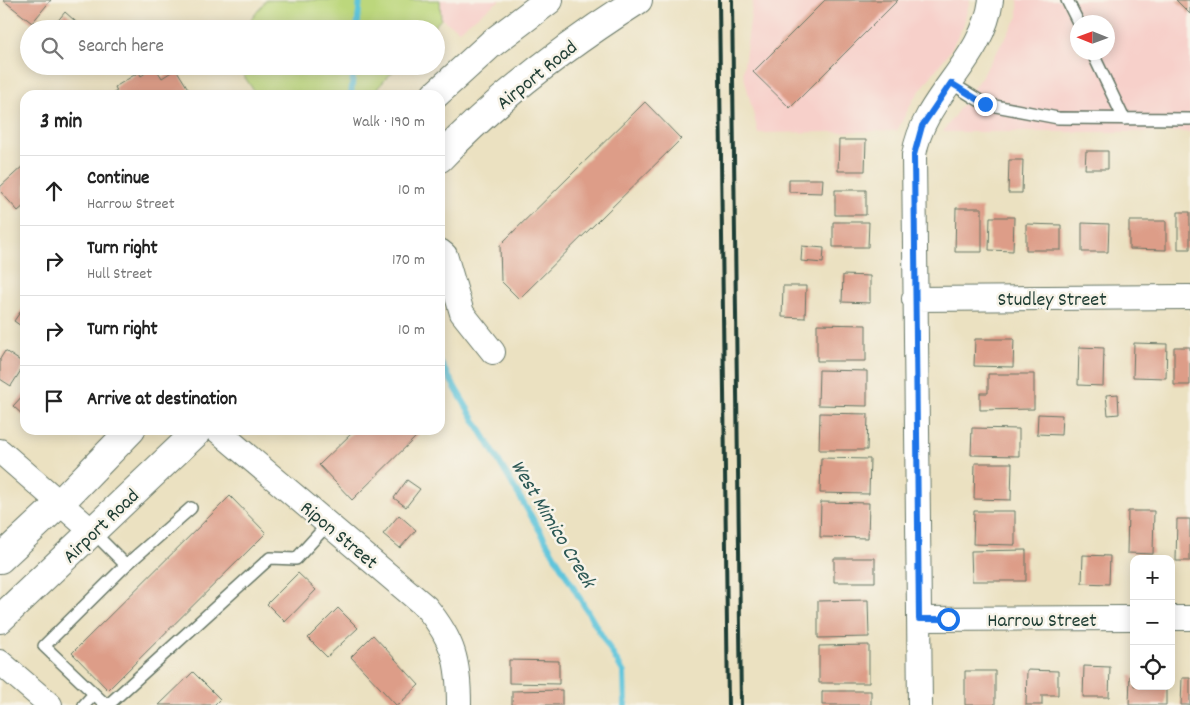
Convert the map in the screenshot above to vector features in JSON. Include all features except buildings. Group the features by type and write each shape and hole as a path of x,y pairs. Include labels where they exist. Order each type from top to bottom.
{"main road":[{"path":"440,90 491,44 549,0"},
{"name":"Airport Road","path":"445,153 458,139 542,66 638,0"},
{"path":"0,559 61,502 126,435"},
{"name":"Airport Road","path":"0,619 194,435"}],"street":[{"path":"920,705 914,299 915,147 926,119 978,41 985,25 991,0"},
{"path":"445,255 462,313 492,352"},
{"name":"Studley Street","path":"914,299 1190,296"},
{"name":"Ripon Street","path":"223,435 426,607 444,629 451,646 459,674 459,705"},
{"path":"0,451 61,502 93,532"},
{"name":"Harrow Street","path":"919,619 1130,618"},
{"path":"1175,618 1190,618"},
{"path":"0,662 50,705"}],"lane":[{"path":"1067,0 1074,15"},
{"path":"1096,60 1124,119"},
{"path":"951,83 985,104 1058,118 1190,119"},
{"path":"191,508 126,565 44,646 107,705 270,558 296,559 328,524"},
{"path":"93,532 126,565"},
{"path":"84,705 94,694"}],"shaded area":[{"path":"440,0 500,0 459,30 441,19"},
{"path":"753,0 970,0 963,26 950,51 913,100 897,131 758,133 743,72"},
{"path":"1018,0 1190,0 1190,132 943,132 981,77 1018,17"}],"green space":[{"path":"266,0 440,0 440,20 251,20"},
{"path":"243,75 390,75 376,90 254,90"}],"waterway":[{"name":"West Mimico Creek","path":"358,20 360,0"},
{"name":"West Mimico Creek","path":"352,90 353,75"},
{"name":"West Mimico Creek","path":"445,370 624,673 625,705"}],"railway":[{"path":"719,0 728,705"},
{"path":"732,0 741,705"}],"route":[{"path":"948,619 919,619 914,299 914,155 922,126 951,83 985,104"}]}
